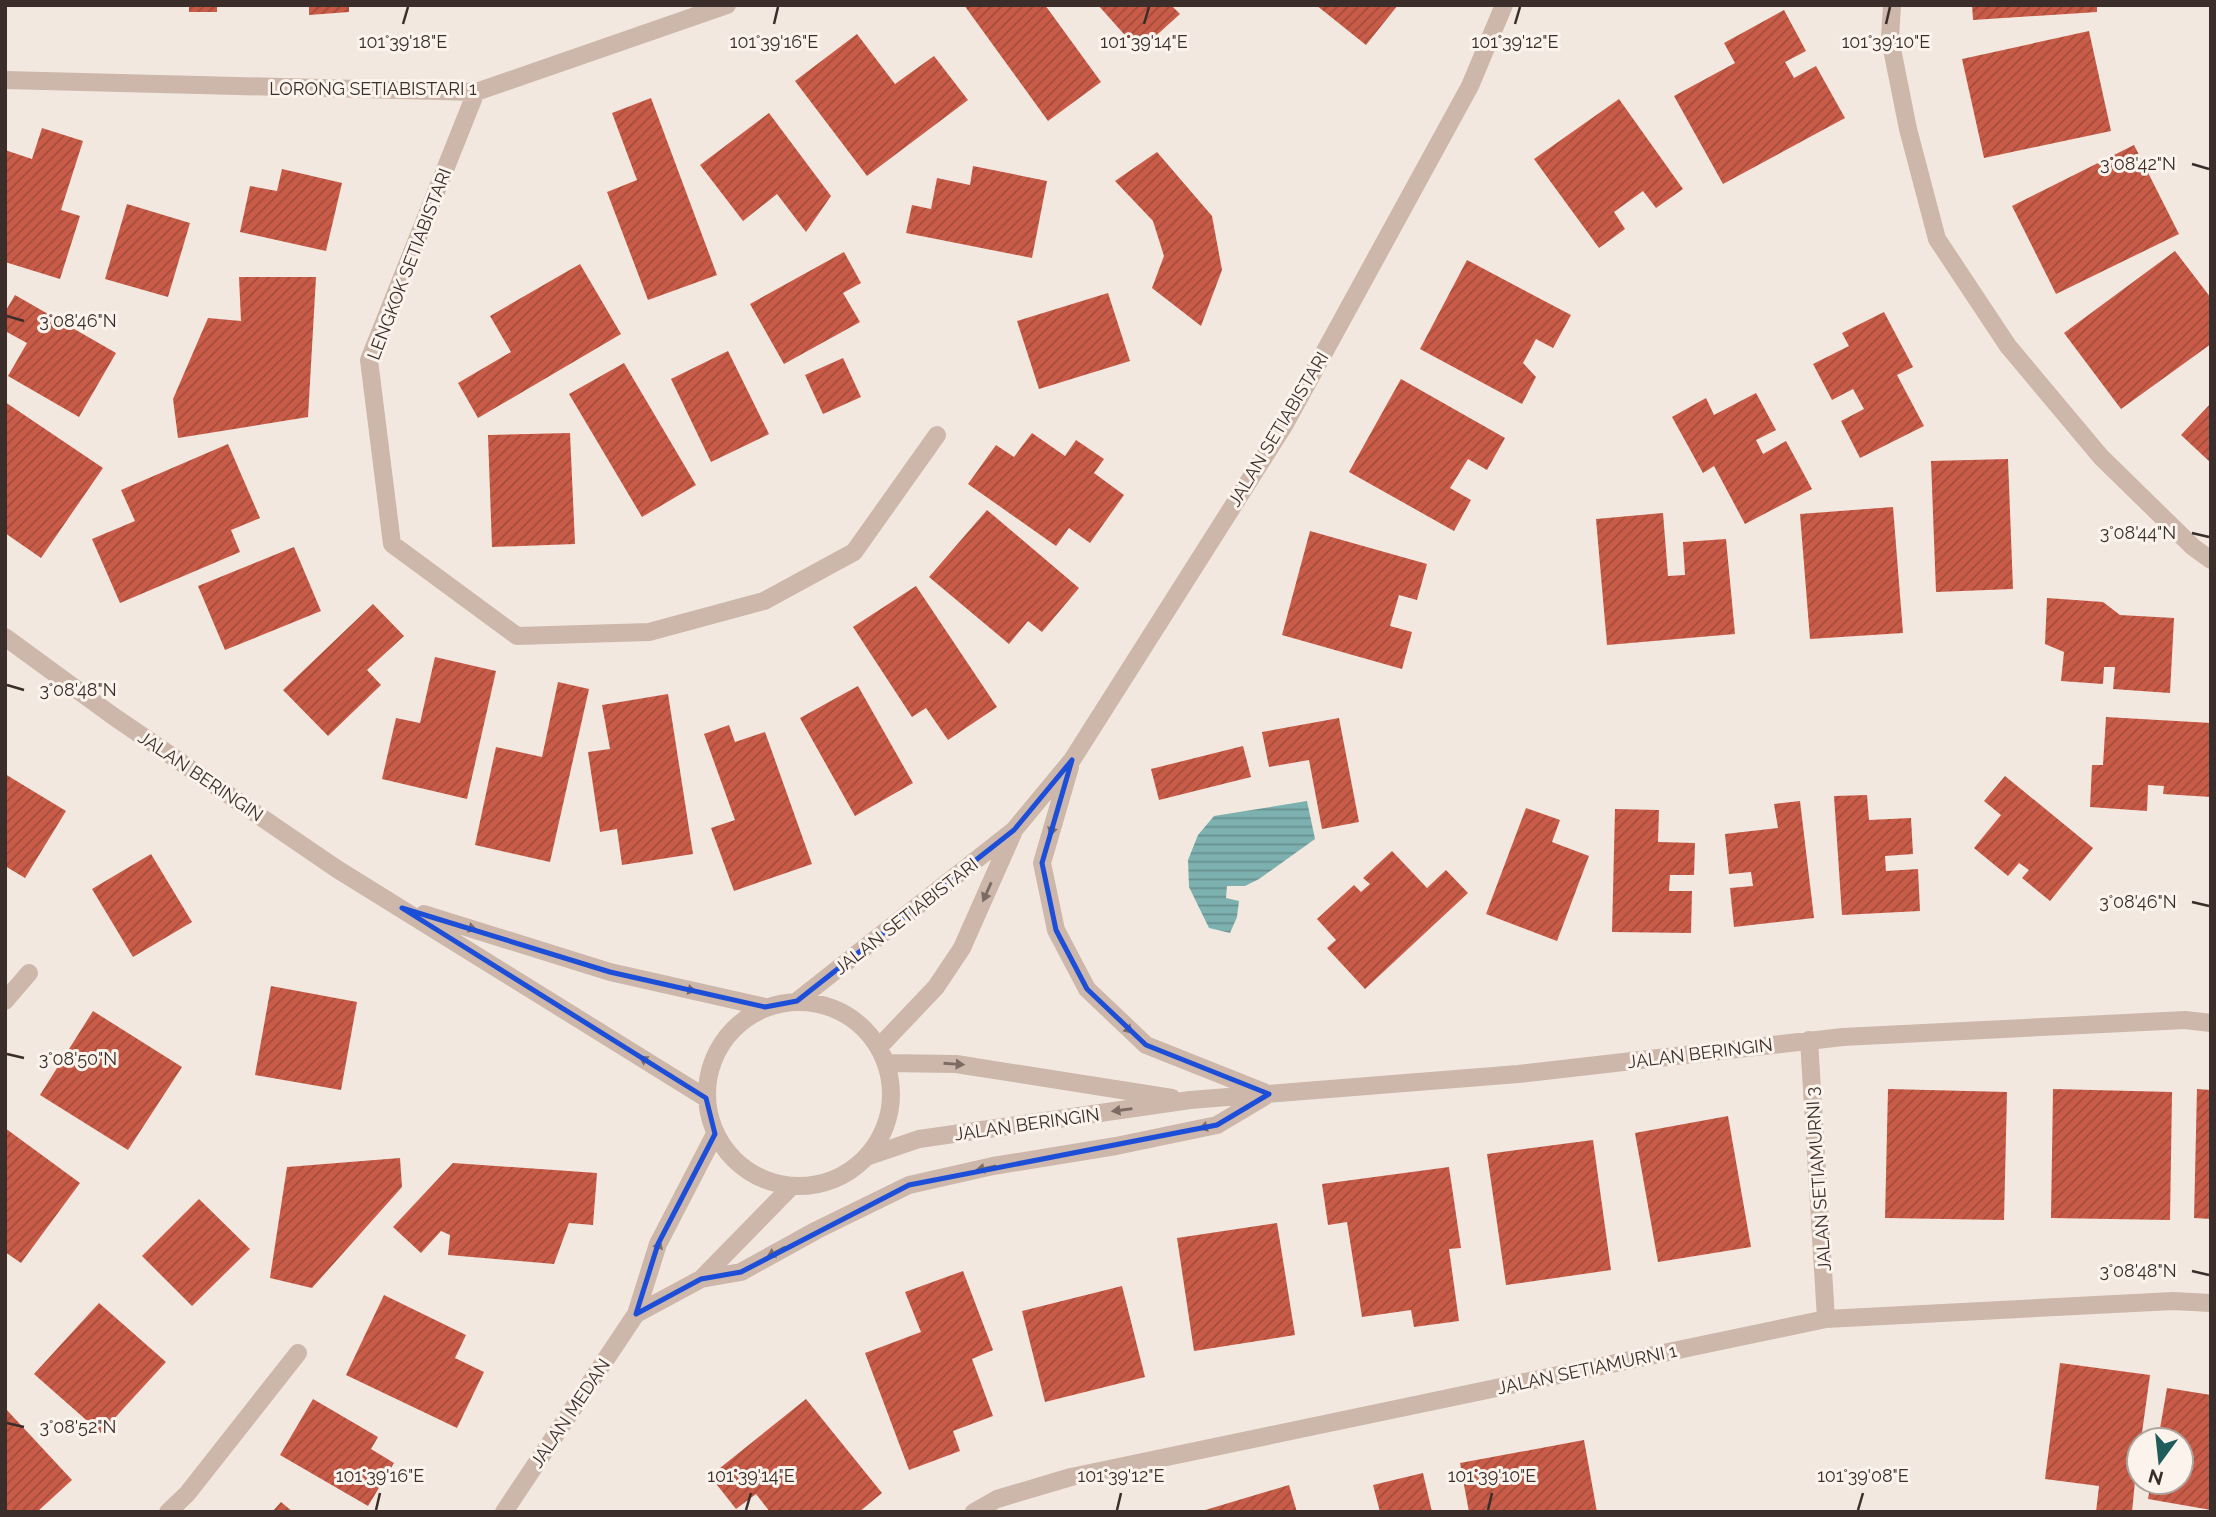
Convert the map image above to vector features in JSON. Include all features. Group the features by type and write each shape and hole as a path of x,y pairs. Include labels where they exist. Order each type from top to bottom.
{"street":[{"name":"LORONG SETIABISTARI 1","path":"5,80 475,92 727,5"},
{"name":"JALAN SETIABISTARI","path":"797,1001 1014,830 1072,760 1285,424 1470,86 1504,5"},
{"path":"1892,5 1890,39 1908,129 1937,239 2008,346 2092,447 2193,547 2211,560"},
{"name":"LENGKOK SETIABISTARI","path":"475,92 369,360 392,544 517,635 649,632 764,601 854,552 937,435"},
{"name":"JALAN BERINGIN","path":"5,637 146,739 337,869 706,1098"},
{"path":"1072,760 1042,863 1056,930 1087,989 1146,1045 1269,1094"},
{"name":"JALAN SETIABISTARI","path":"882,1055 936,987 962,948 1014,830"},
{"name":"JALAN BERINGIN","path":"402,908 610,972 765,1007"},
{"path":"5,1001 29,973"},
{"path":"797,1001 821,1004 844,1013 864,1028 882,1055 891,1088 889,1113 881,1136 866,1157 833,1179 813,1185 792,1186 754,1175 725,1150 715,1134 708,1116 706,1098 709,1069 720,1043 740,1022 765,1007 797,1001"},
{"name":"JALAN BERINGIN","path":"866,1157 919,1139 1189,1100 1518,1074 1809,1040 2185,1020 2211,1023"},
{"name":"JALAN SETIAMURNI 3","path":"1809,1040 1826,1319"},
{"name":"JALAN BERINGIN","path":"882,1055 1189,1100"},
{"path":"701,1279 741,1272 817,1230 909,1185 993,1166 1116,1146 1217,1125 1269,1094"},
{"name":"JALAN MEDAN","path":"504,1512 636,1314 658,1244 715,1134"},
{"name":"JALAN MEDAN","path":"636,1314 701,1279 792,1186"},
{"name":"JALAN SETIAMURNI 1","path":"974,1512 997,1499 1071,1477 1826,1319 2173,1301 2211,1303"},
{"path":"168,1512 187,1493 298,1353"}],"highlighted area":[{"path":"1072,760 1042,863 1056,930 1087,989 1146,1045 1269,1094 1217,1125 909,1185 741,1272 701,1279 636,1314 658,1244 715,1134 706,1098 402,908 610,972 765,1007 797,1001 1014,830"}],"water":[{"path":"1307,801 1315,839 1259,879 1245,886 1227,886 1226,898 1239,901 1237,917 1230,933 1209,928 1189,887 1188,860 1198,835 1214,816"}],"building":[{"path":"189,5 217,5 217,12 189,12"},
{"path":"309,5 349,5 349,12 309,15"},
{"path":"964,5 1045,5 1101,82 1048,121"},
{"path":"1098,5 1171,5 1180,14 1139,51"},
{"path":"1316,5 1398,5 1366,45"},
{"path":"1972,5 2097,5 2097,12 1973,20"},
{"path":"1784,10 1806,51 1785,62 1794,78 1816,66 1845,118 1723,184 1674,96 1735,63 1724,43"},
{"path":"2089,31 2111,131 1984,158 1962,59"},
{"path":"857,34 895,84 934,56 968,100 867,176 795,81"},
{"path":"651,98 717,275 648,300 607,192 637,180 612,113"},
{"path":"1619,99 1683,189 1656,208 1643,191 1614,212 1625,229 1599,248 1534,159"},
{"path":"769,113 831,196 806,232 777,194 743,221 700,165"},
{"path":"42,128 83,141 61,210 80,216 60,279 5,262 5,150 32,159"},
{"path":"2134,145 2179,234 2056,294 2012,206"},
{"path":"1157,152 1212,216 1222,270 1201,326 1152,288 1164,256 1153,221 1115,181"},
{"path":"973,166 1047,181 1032,258 906,233 912,205 931,209 937,178 970,185"},
{"path":"282,169 342,183 326,251 240,232 250,186 277,191"},
{"path":"127,204 190,223 168,297 105,279"},
{"path":"2175,251 2211,298 2211,344 2121,409 2064,333"},
{"path":"844,252 861,283 843,293 860,322 784,364 750,304"},
{"path":"1467,260 1571,315 1553,348 1536,339 1523,363 1536,377 1522,404 1420,349"},
{"path":"580,264 621,334 478,418 458,383 511,352 490,316"},
{"path":"239,277 316,277 308,417 178,438 173,399 208,318 241,321"},
{"path":"1108,293 1130,361 1039,389 1017,321"},
{"path":"15,295 116,353 79,417 8,376 27,343 5,331 5,312"},
{"path":"1884,312 1913,367 1897,375 1924,426 1860,458 1841,421 1864,409 1853,389 1832,400 1813,364 1849,346 1842,333"},
{"path":"728,351 769,434 711,462 671,379"},
{"path":"843,358 861,397 823,414 805,375"},
{"path":"624,363 696,485 642,517 569,394"},
{"path":"1401,379 1505,438 1487,470 1468,459 1450,488 1471,500 1454,531 1349,472"},
{"path":"1756,393 1776,430 1756,440 1763,454 1786,441 1812,489 1745,524 1714,466 1703,473 1672,417 1706,398 1714,415"},
{"path":"5,402 103,468 41,558 5,533"},
{"path":"2211,403 2211,463 2181,435"},
{"path":"570,433 575,544 492,547 488,435"},
{"path":"1032,433 1065,456 1076,440 1104,459 1094,473 1124,495 1090,543 1069,528 1056,546 968,484 996,445 1014,457"},
{"path":"228,444 260,518 231,530 240,552 120,603 92,539 135,521 121,490"},
{"path":"2008,459 2013,589 1936,592 1931,461"},
{"path":"1893,507 1903,633 1810,639 1800,514"},
{"path":"987,510 1079,588 1042,632 1028,621 1009,644 929,577"},
{"path":"1663,513 1668,576 1685,575 1683,542 1726,539 1735,634 1607,645 1596,519"},
{"path":"1310,531 1427,564 1417,600 1399,595 1390,626 1412,632 1402,669 1282,635"},
{"path":"294,547 321,611 225,650 198,586"},
{"path":"916,586 997,707 948,740 926,708 912,717 853,627"},
{"path":"2047,598 2103,602 2120,615 2174,618 2170,693 2113,689 2115,667 2104,667 2103,684 2061,681 2064,652 2045,644"},
{"path":"373,604 404,636 367,670 381,685 328,736 283,690"},
{"path":"435,657 496,671 467,799 382,779 396,718 420,723"},
{"path":"558,682 589,689 550,862 475,845 496,747 542,757"},
{"path":"858,686 913,783 855,816 800,718"},
{"path":"668,694 693,854 622,865 617,829 600,832 588,752 610,749 602,705"},
{"path":"2106,717 2211,723 2211,797 2163,794 2164,786 2148,785 2147,811 2090,807 2092,765 2103,765"},
{"path":"1339,718 1359,822 1322,829 1309,760 1269,767 1262,732"},
{"path":"729,725 735,742 765,732 812,864 734,891 711,828 735,820 704,734"},
{"path":"1243,746 1251,777 1159,800 1151,769"},
{"path":"5,774 66,811 25,878 5,866"},
{"path":"2005,776 2093,848 2050,901 2022,878 2029,870 2019,863 2008,876 1974,848 2001,815 1984,801"},
{"path":"1867,795 1869,820 1911,818 1913,854 1885,856 1886,871 1918,869 1920,911 1842,915 1834,796"},
{"path":"1800,801 1814,918 1734,927 1730,888 1753,886 1751,872 1729,874 1725,834 1778,828 1774,804"},
{"path":"1526,808 1560,820 1552,842 1589,856 1557,941 1486,914"},
{"path":"1615,809 1659,810 1658,842 1695,843 1694,875 1670,875 1669,891 1692,891 1691,933 1612,932"},
{"path":"1392,851 1427,888 1446,870 1468,893 1365,989 1327,948 1336,940 1317,919 1354,885 1361,892 1370,884 1363,878"},
{"path":"151,854 192,922 133,957 92,889"},
{"path":"271,986 357,1002 341,1090 255,1075"},
{"path":"93,1011 182,1067 128,1150 40,1095"},
{"path":"1888,1089 2007,1092 2004,1220 1885,1218"},
{"path":"2053,1089 2172,1092 2170,1220 2051,1218"},
{"path":"2197,1089 2211,1090 2211,1219 2194,1218"},
{"path":"1728,1116 1751,1247 1658,1262 1635,1133"},
{"path":"5,1128 80,1183 21,1263 5,1252"},
{"path":"1593,1140 1611,1270 1506,1285 1487,1154"},
{"path":"400,1158 402,1187 312,1288 270,1278 287,1167"},
{"path":"453,1163 597,1173 593,1225 569,1223 554,1264 448,1255 450,1235 441,1231 421,1253 393,1227"},
{"path":"1449,1167 1461,1248 1449,1249 1459,1321 1414,1327 1411,1310 1362,1317 1347,1222 1328,1225 1322,1184"},
{"path":"199,1199 250,1249 192,1306 142,1256"},
{"path":"1277,1223 1295,1335 1194,1351 1177,1238"},
{"path":"963,1271 993,1350 972,1359 993,1416 953,1431 960,1451 909,1470 865,1353 921,1332 905,1292"},
{"path":"1122,1286 1145,1377 1045,1402 1022,1311"},
{"path":"384,1295 466,1335 455,1358 484,1372 457,1428 346,1375"},
{"path":"99,1303 166,1362 101,1433 34,1374"},
{"path":"2060,1363 2150,1375 2143,1426 2125,1426 2125,1496 2134,1496 2132,1512 2096,1512 2099,1486 2045,1479"},
{"path":"2167,1388 2211,1395 2211,1510 2148,1499 2149,1496 2195,1496 2195,1426 2160,1426"},
{"path":"313,1399 378,1437 371,1449 394,1463 368,1506 280,1455"},
{"path":"806,1399 882,1493 859,1512 770,1512 756,1494 736,1509 710,1476"},
{"path":"5,1408 72,1480 37,1512 5,1512"},
{"path":"1584,1440 1597,1512 1469,1512 1460,1463"},
{"path":"1423,1473 1432,1512 1380,1512 1373,1485"},
{"path":"1289,1485 1297,1512 1202,1512 1202,1511"},
{"path":"281,1502 293,1512 272,1512"}]}
